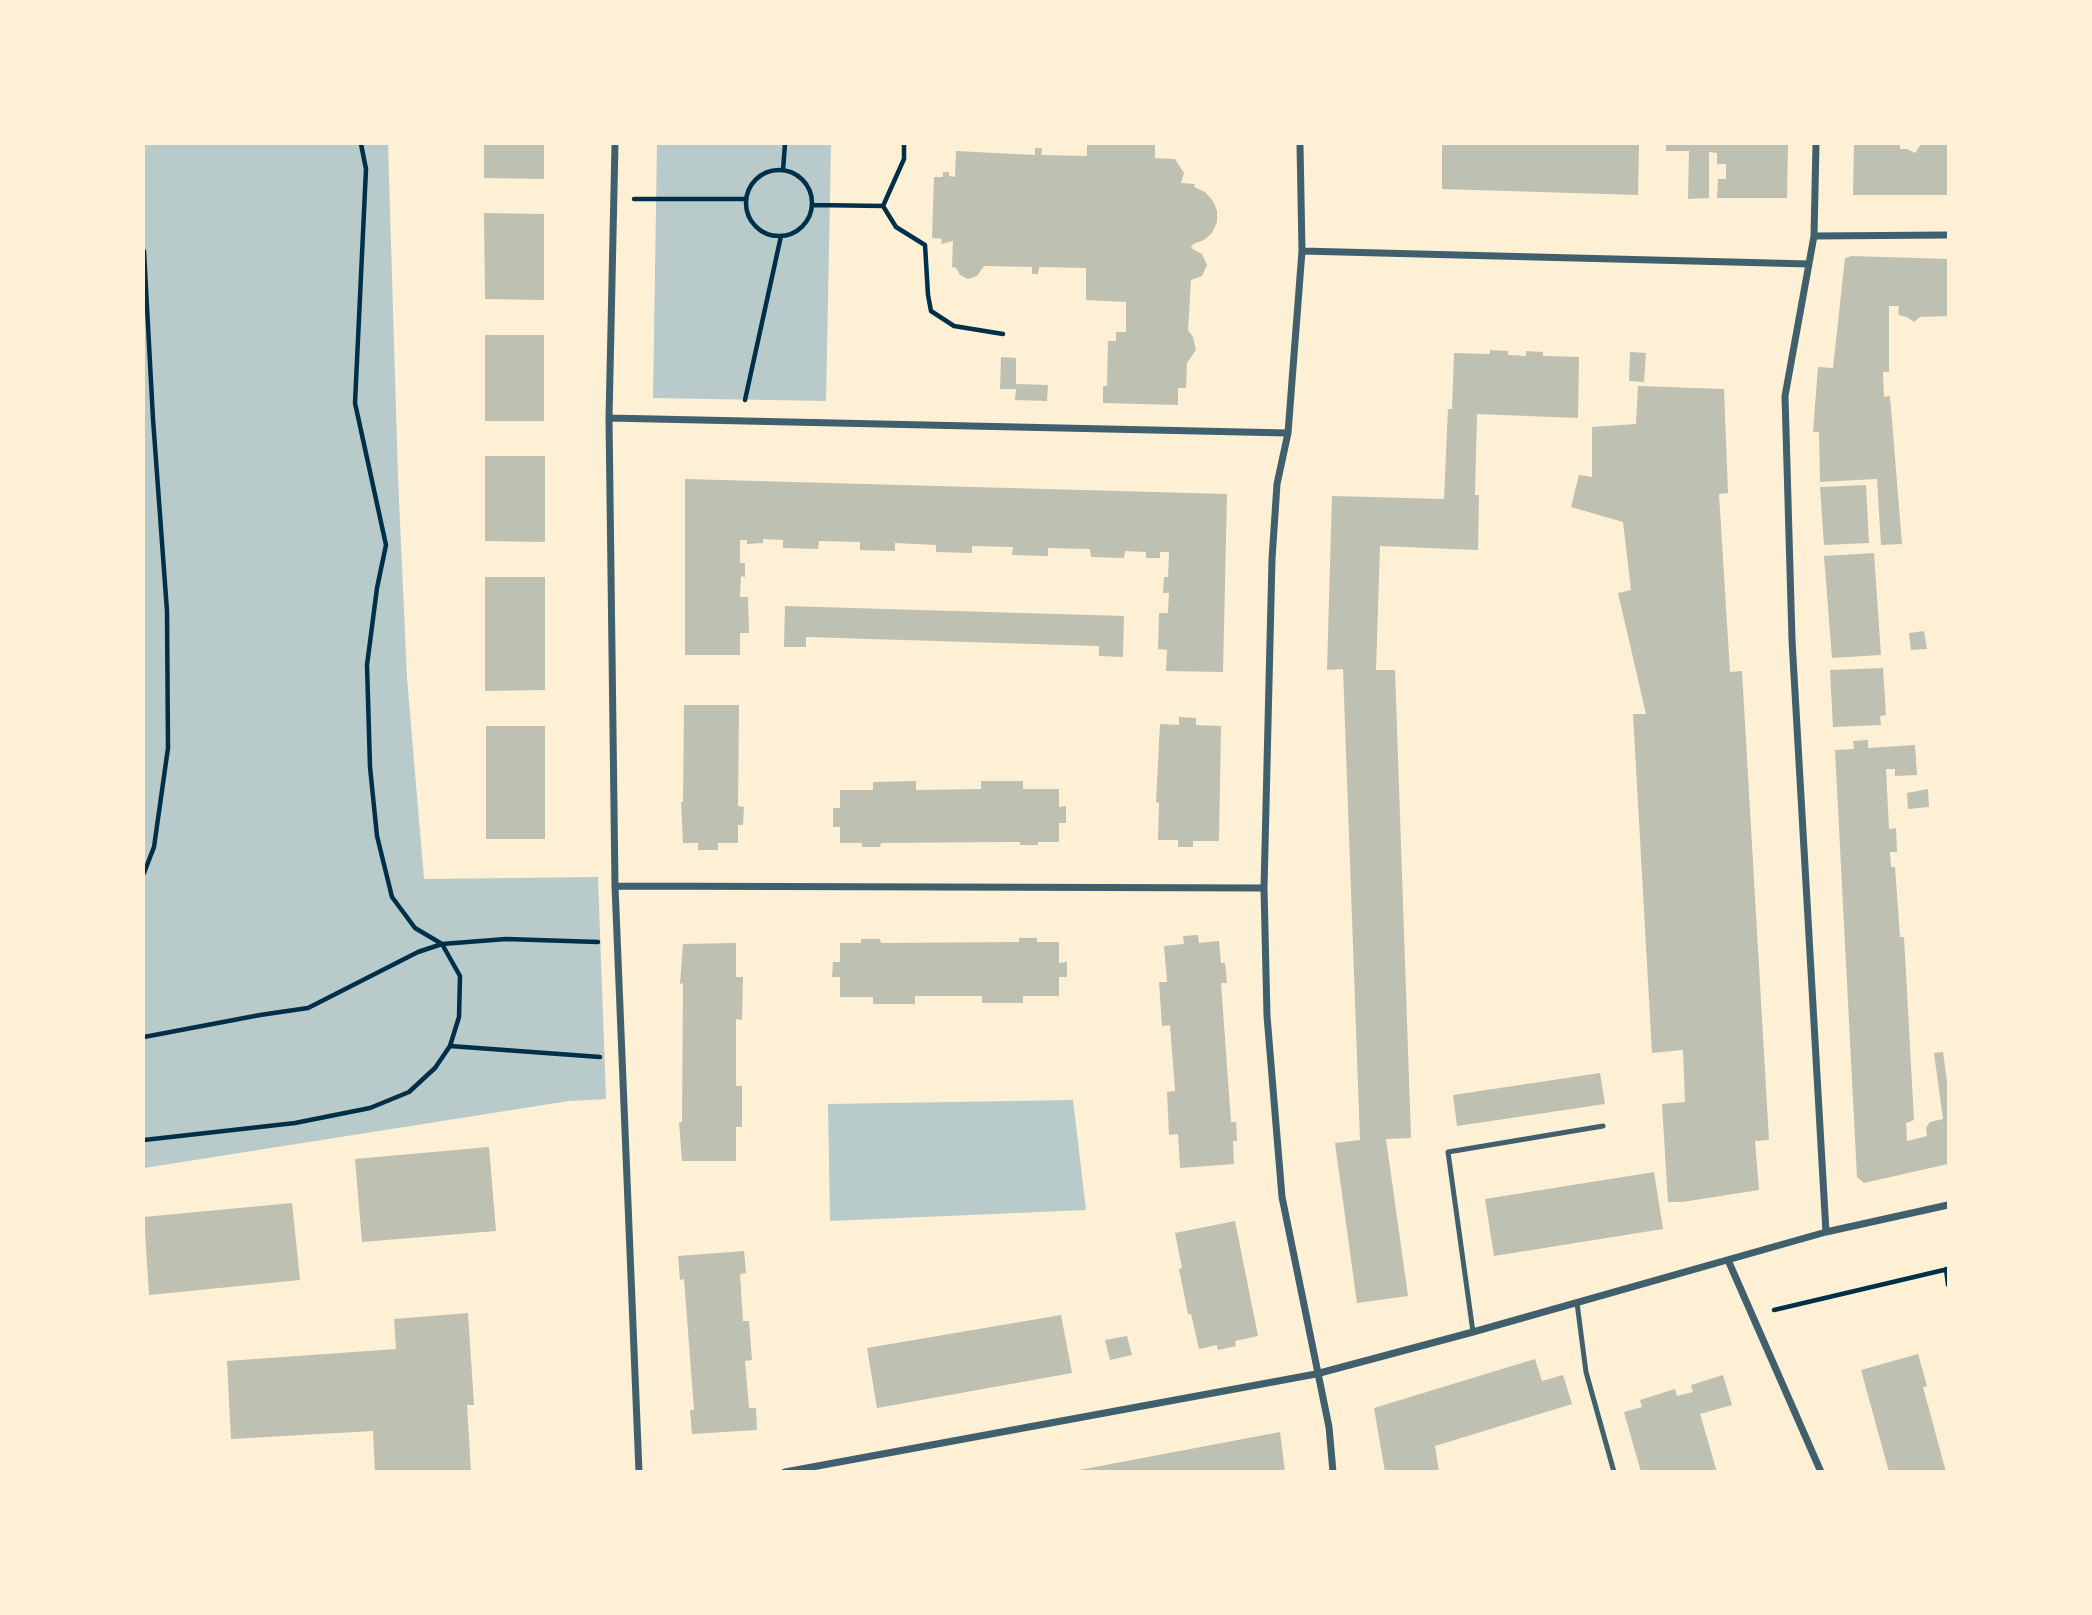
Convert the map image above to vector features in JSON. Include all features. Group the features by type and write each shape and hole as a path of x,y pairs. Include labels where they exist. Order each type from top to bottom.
{"street":[{"path":"615,144 609,418 615,886 639,1472"},
{"path":"1300,144 1302,251 1288,433 1277,484 1272,559 1264,888 1267,1016 1282,1197 1316,1374 1329,1427 1333,1472"},
{"path":"1816,144 1814,236 1785,396 1793,640 1826,1233"},
{"path":"1814,236 1948,235"},
{"path":"1302,251 1809,264"},
{"path":"609,418 1288,433"},
{"path":"615,886 1264,888"},
{"path":"785,1472 1316,1374 1826,1233 1948,1205"},
{"path":"1728,1260 1821,1472"}],"lane":[{"path":"1473,1332 1448,1153 1603,1126"},
{"path":"1577,1303 1586,1372 1614,1472"}],"path":[{"path":"144,1140 295,1123 370,1108 409,1092 435,1068 450,1046 458,1017 460,976 442,944 415,928 393,897 377,836 371,780 367,665 377,588 386,545 355,402 366,169 361,144"},
{"path":"783,170 785,144"},
{"path":"883,206 904,159 904,144"},
{"path":"772,170 783,170 793,173 808,186 813,205 806,223 791,234 781,236 772,235 755,226 747,209 746,199 755,180 772,170"},
{"path":"612,199 746,199"},
{"path":"813,205 883,206"},
{"path":"883,206 895,226 926,245 931,312 954,326 1003,334"},
{"path":"740,421 781,236"},
{"path":"144,251 152,419 167,611 168,748 154,847 144,873"},
{"path":"144,1037 308,1008 418,952 442,944 506,939 617,943"},
{"path":"450,1046 622,1059"},
{"path":"1753,1315 1947,1269 1948,1285"}],"shaded area":[{"path":"144,144 388,144 407,678 424,879 598,877 606,1099 569,1101 144,1168"},
{"path":"657,144 831,144 826,401 653,398"},
{"path":"1073,1100 1086,1210 830,1221 828,1104"}],"building":[{"path":"484,144 544,144 544,179 484,178"},
{"path":"1087,144 1155,144 1155,158 1175,159 1184,173 1181,183 1195,184 1194,187 1205,192 1213,201 1217,211 1217,222 1212,233 1191,248 1202,254 1207,265 1202,276 1191,280 1188,330 1196,350 1187,363 1186,388 1178,388 1178,405 1103,403 1103,386 1107,386 1108,341 1116,341 1116,332 1126,332 1126,302 1086,300 1086,268 1039,267 1038,274 1032,274 1032,267 984,266 977,276 968,279 952,267 953,241 941,244 942,239 932,238 934,177 943,177 943,172 949,172 949,176 955,177 956,151 1035,155 1035,148 1042,148 1041,155 1087,156"},
{"path":"1442,144 1639,144 1638,195 1442,189"},
{"path":"1666,144 1788,144 1787,198 1717,198 1718,179 1726,179 1726,164 1717,164 1717,153 1709,152 1709,198 1688,199 1689,151 1666,151"},
{"path":"1854,144 1900,144 1900,149 1915,153 1921,144 1948,144 1948,195 1853,195"},
{"path":"484,213 544,214 544,300 485,299"},
{"path":"1845,258 1948,259 1948,316 1920,317 1914,322 1898,314 1899,306 1889,306 1889,372 1883,372 1884,397 1890,396 1902,544 1881,545 1877,479 1820,482 1819,432 1813,432 1818,367 1833,368"},
{"path":"485,335 544,335 544,421 485,421"},
{"path":"1490,350 1508,351 1508,355 1526,356 1526,351 1543,352 1543,356 1579,357 1578,418 1477,414 1475,495 1479,495 1478,550 1380,546 1376,670 1395,670 1411,1138 1386,1139 1408,1296 1357,1303 1335,1143 1360,1140 1343,669 1327,670 1332,496 1444,499 1448,409 1452,409 1454,353 1490,354"},
{"path":"1630,352 1646,353 1644,382 1629,381"},
{"path":"1001,357 1016,358 1016,384 1048,385 1047,401 1015,400 1016,389 1000,389"},
{"path":"1638,386 1724,389 1728,493 1719,494 1730,672 1742,671 1769,1140 1755,1141 1759,1190 1682,1202 1668,1202 1662,1104 1685,1102 1683,1050 1652,1053 1633,714 1646,714 1618,593 1631,590 1623,522 1571,507 1579,475 1592,477 1592,427 1636,424"},
{"path":"485,456 545,456 545,542 485,541"},
{"path":"685,479 1227,494 1223,672 1166,671 1167,650 1158,649 1159,613 1168,613 1169,593 1163,593 1164,577 1168,577 1169,552 1160,552 1160,558 1146,558 1146,552 1125,551 1124,558 1091,557 1090,549 1048,548 1048,556 1012,555 1013,547 972,546 972,553 936,552 936,545 895,543 895,551 860,550 860,542 819,541 818,549 783,548 783,540 763,539 763,543 747,544 747,540 740,540 740,563 745,563 745,577 741,576 740,597 748,597 749,633 740,633 740,655 685,655"},
{"path":"1866,485 1869,543 1824,545 1820,487"},
{"path":"1874,553 1881,655 1832,658 1824,556"},
{"path":"485,577 545,577 545,690 485,691"},
{"path":"785,606 1124,616 1123,657 1099,656 1099,646 806,637 806,647 784,647"},
{"path":"1924,631 1927,649 1911,650 1909,633"},
{"path":"1883,668 1886,715 1880,716 1881,725 1833,727 1830,670"},
{"path":"684,705 739,705 738,806 744,807 743,825 738,825 738,843 718,843 718,850 698,850 698,843 683,843 681,802"},
{"path":"1179,717 1196,718 1196,725 1221,726 1219,841 1193,841 1193,847 1178,847 1178,840 1158,840 1159,803 1156,802 1160,724 1179,725"},
{"path":"486,726 545,726 545,839 486,839"},
{"path":"1868,740 1868,748 1915,745 1917,775 1895,776 1895,769 1886,769 1889,829 1896,828 1897,852 1890,852 1891,867 1895,867 1900,937 1904,937 1914,1120 1906,1123 1907,1141 1927,1136 1926,1128 1930,1122 1943,1119 1934,1053 1943,1052 1948,1089 1948,1164 1864,1183 1857,1177 1835,750 1854,749 1853,741"},
{"path":"916,781 916,790 981,789 981,781 1023,781 1023,789 1059,789 1059,807 1066,806 1066,823 1059,823 1059,842 1038,842 1038,845 1020,845 1020,842 881,843 880,847 862,847 862,843 840,843 840,827 833,827 833,808 840,808 840,790 873,790 873,782"},
{"path":"1928,789 1929,807 1908,809 1907,793"},
{"path":"1198,935 1199,943 1219,941 1221,963 1225,963 1227,983 1221,983 1231,1122 1236,1122 1237,1141 1233,1141 1234,1164 1180,1168 1178,1134 1169,1135 1167,1092 1175,1091 1170,1025 1162,1026 1159,982 1167,982 1164,946 1184,944 1183,936"},
{"path":"1019,938 1037,938 1037,942 1059,942 1059,963 1067,962 1067,977 1059,977 1059,996 1023,996 1023,1003 982,1003 982,996 915,996 915,1004 873,1004 873,997 840,997 840,977 832,977 833,962 840,962 840,943 861,943 861,939 880,939 881,943 1019,942"},
{"path":"736,943 736,977 743,977 742,1020 736,1019 736,1086 742,1086 742,1127 736,1127 736,1161 682,1161 679,1122 682,1122 683,983 680,984 683,944"},
{"path":"1600,1073 1605,1104 1457,1126 1453,1095"},
{"path":"489,1147 496,1231 362,1242 355,1159"},
{"path":"1654,1172 1663,1229 1494,1256 1485,1199"},
{"path":"292,1203 300,1280 149,1295 144,1217"},
{"path":"1235,1221 1258,1336 1235,1341 1236,1346 1218,1350 1217,1345 1199,1349 1191,1314 1188,1314 1175,1233"},
{"path":"744,1251 746,1273 740,1274 743,1321 749,1321 752,1360 745,1361 749,1408 756,1408 757,1430 692,1434 690,1410 694,1410 684,1279 680,1280 678,1256"},
{"path":"468,1313 474,1405 467,1405 471,1472 375,1472 373,1431 231,1439 227,1361 396,1349 394,1319"},
{"path":"1061,1315 1072,1373 877,1408 867,1348"},
{"path":"1127,1336 1132,1355 1110,1360 1105,1340"},
{"path":"1918,1354 1927,1386 1923,1387 1946,1472 1889,1472 1861,1370"},
{"path":"1535,1359 1542,1381 1563,1375 1572,1404 1435,1446 1439,1472 1385,1472 1374,1408"},
{"path":"1723,1375 1732,1405 1700,1414 1717,1472 1641,1472 1624,1412 1642,1407 1640,1400 1675,1389 1677,1396 1693,1392 1691,1385"},
{"path":"1280,1432 1285,1472 1079,1472 1079,1470"}]}
